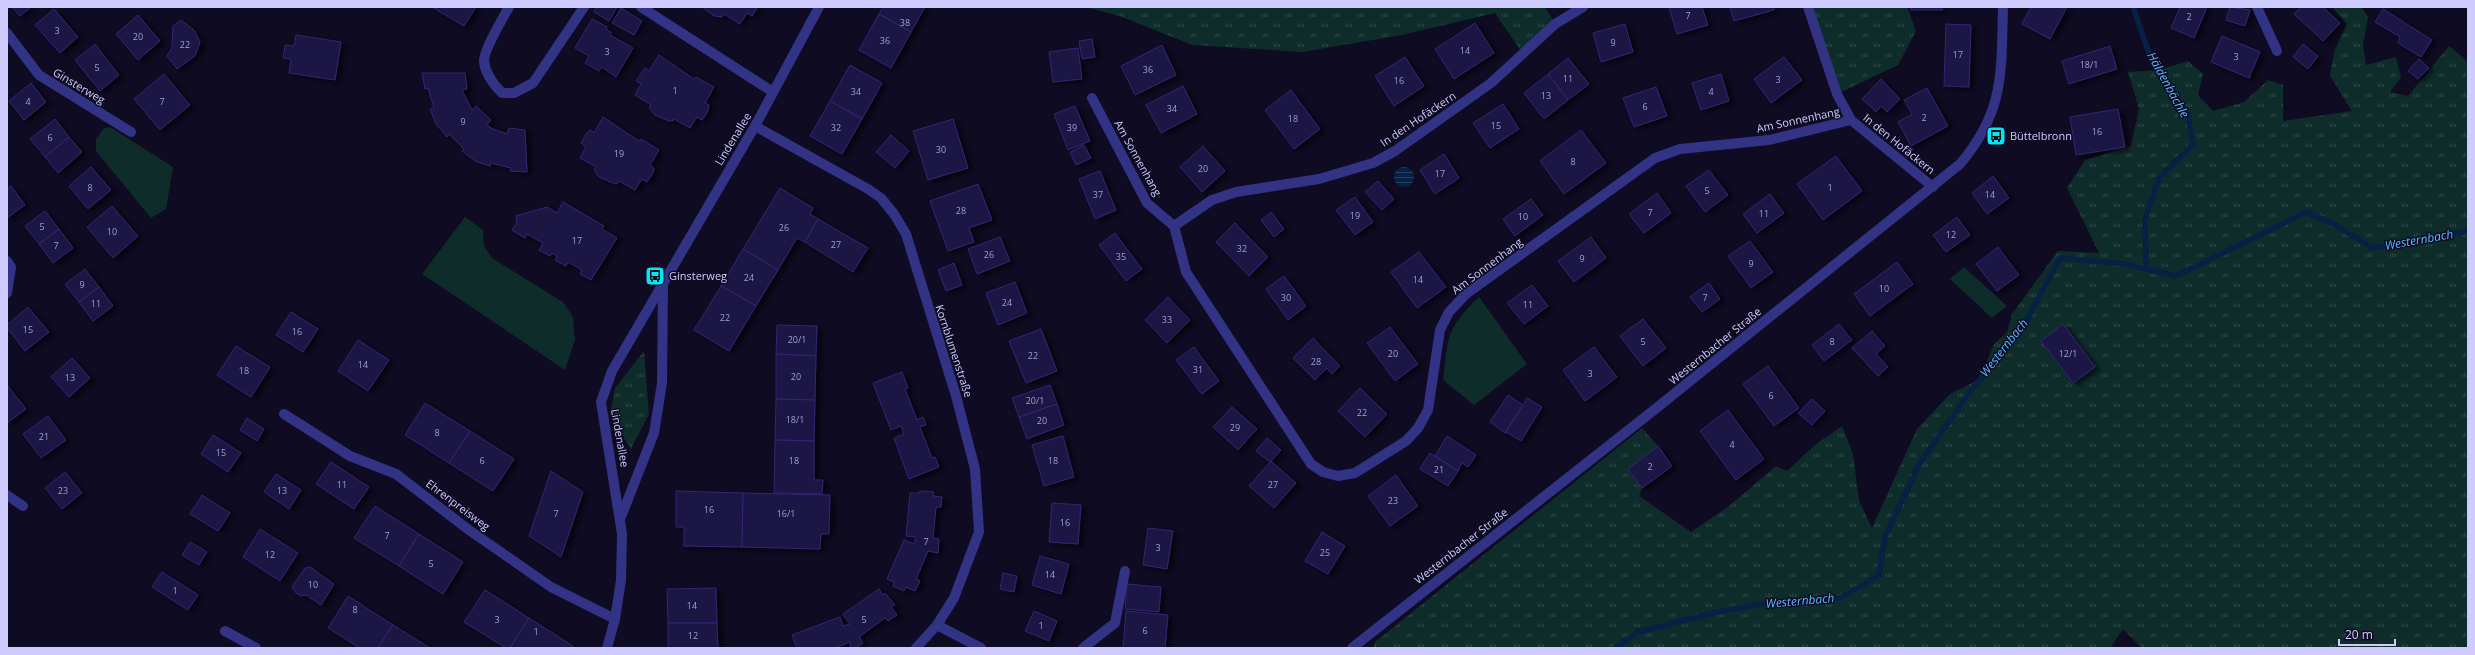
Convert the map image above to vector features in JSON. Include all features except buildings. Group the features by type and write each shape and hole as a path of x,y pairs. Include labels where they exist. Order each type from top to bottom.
{"street":[{"path":"509,7 496,30 484,60 490,81 502,93 514,93 533,83 584,7"},
{"path":"641,7 773,92"},
{"name":"Lindenallee","path":"607,648 615,619 621,580 621,518 601,402 612,371 755,126 819,7"},
{"name":"In den Hofäckern","path":"1174,226 1212,200 1236,192 1320,179 1373,163 1395,151 1491,83 1554,24 1583,7"},
{"name":"In den Hofäckern","path":"1808,7 1837,94 1851,120 1933,187"},
{"name":"Westernbacher Straße","path":"1352,648 1960,164 1976,144 1989,122 1998,94 2003,7"},
{"path":"2257,7 2277,51"},
{"name":"Ginsterweg","path":"7,33 39,75 131,132"},
{"name":"Am Sonnenhang","path":"1092,98 1147,203 1174,226 1186,272 1311,464 1323,472 1338,476 1355,473 1406,441 1418,428 1428,410 1440,330 1449,312 1466,294 1655,158 1680,149 1769,140 1851,120"},
{"name":"Kornblumenstraße","path":"755,126 859,183 881,198 894,214 906,234 956,396 975,469 978,532 954,598 936,625 916,648"},
{"path":"7,261 11,267 7,293"},
{"name":"Lindenallee","path":"621,518 654,433 662,383 663,282"},
{"name":"Ehrenpreisweg","path":"284,414 350,456 396,474 469,530 551,587 615,619"},
{"path":"7,495 23,506"},
{"path":"1083,648 1115,623 1125,571"},
{"path":"936,625 981,648"},
{"path":"225,631 256,648"}],"green space":[{"path":"1085,7 1545,7 1555,24 1523,54 1495,13 1402,35 1302,52 1192,45 1120,16"},
{"path":"1808,7 1907,7 1916,31 1898,65 1837,94"},
{"path":"2332,7 2362,7 2368,18 2363,45 2366,65 2396,57 2401,78 2390,92 2408,96 2449,46 2468,62 2468,648 2142,648 2123,629 2110,648 1373,648 1375,642 1642,428 1658,446 1628,469 1642,488 1639,496 1691,532 1728,507 1776,466 1787,471 1816,444 1842,426 1853,454 1859,501 1872,528 1917,429 1950,394 1980,379 1994,344 2007,332 2012,314 2058,251 2099,253 2067,188 2085,160 2131,146 2139,109 2128,72 2159,70 2188,61 2203,74 2198,95 2213,111 2244,102 2268,80 2283,85 2283,121 2352,111 2330,76 2334,52 2347,24"},
{"path":"110,127 173,168 166,209 151,218 96,151 96,139 103,129"},
{"path":"465,217 483,230 484,246 492,258 563,302 573,317 575,340 565,370 422,274"},
{"path":"1964,267 2007,306 1992,318 1950,279"},
{"path":"1479,297 1527,364 1474,405 1443,380 1450,334 1460,317"},
{"path":"644,351 649,414 631,449 610,416 615,388"}],"water":[{"path":"1404,167 1411,170 1414,177 1411,184 1404,187 1397,184 1394,177 1397,170"}],"waterway":[{"name":"Häldenbächle","path":"2133,7 2150,56 2188,115 2193,144 2159,178 2145,219 2146,269"},
{"name":"Westernbach","path":"1615,648 1638,632 1717,612 1772,602 1840,598 1879,575 1885,536 1920,463 1971,390 2023,327 2060,258 2125,264 2176,276 2306,212 2336,225 2372,248 2468,231"}],"place":[{"name":"Büttelbronn","path":"1996,136"},
{"name":"Ginsterweg","path":"655,276"}]}
